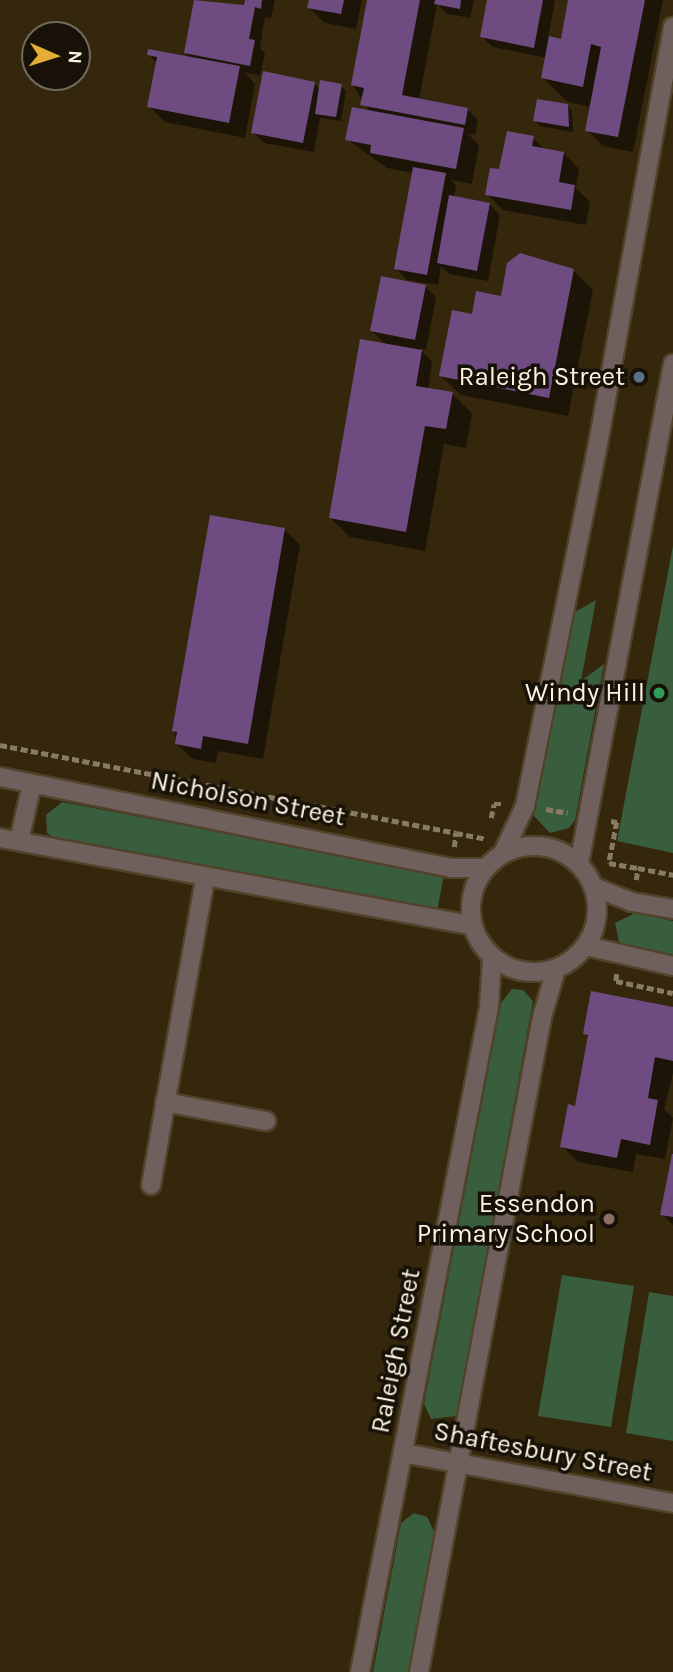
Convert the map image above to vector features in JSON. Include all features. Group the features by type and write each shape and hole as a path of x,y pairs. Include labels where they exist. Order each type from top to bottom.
{"street":[{"path":"503,853 543,846 579,864 594,887 595,928 586,946 556,969 523,972 492,957 473,926 472,895 485,868 503,853 525,806 598,444 673,27"},
{"path":"579,864 673,364"},
{"name":"Nicholson Street","path":"0,777 450,868 485,868"},
{"path":"19,841 32,784"},
{"path":"0,838 473,926"},
{"path":"151,1185 205,878"},
{"path":"594,887 632,902 673,909"},
{"path":"586,946 673,965"},
{"name":"Raleigh Street","path":"360,1672 489,1008 492,957"},
{"path":"419,1672 461,1462 542,1017 556,969"},
{"path":"165,1102 266,1121"},
{"name":"Shaftesbury Street","path":"403,1453 673,1503"}],"path":[{"path":"0,745 487,839 494,804 586,816 617,822 609,863 638,868"},
{"path":"450,868 456,833"}],"green space":[{"name":"Windy Hill","path":"673,546 673,853 617,841"},
{"path":"596,600 581,681 604,664 575,820 569,828 550,833 534,816 535,804 575,612"},
{"path":"62,802 444,875 437,911 54,838 47,833 46,815"},
{"path":"635,913 673,921 673,956 619,942 615,923"},
{"path":"512,989 523,990 533,1001 457,1416 431,1419 424,1404 501,1003"},
{"path":"562,1275 634,1286 611,1427 538,1416"},
{"path":"649,1292 673,1296 673,1441 626,1433"},
{"path":"414,1513 427,1517 436,1535 409,1672 373,1672 401,1523"}],"building":[{"path":"194,0 244,5 245,0 262,0 261,9 255,7 249,39 255,40 250,66 184,53"},
{"path":"309,0 344,0 341,14 307,8"},
{"path":"367,0 420,0 402,95 468,108 465,125 360,105 364,88 351,85"},
{"path":"435,0 461,0 460,9 434,4"},
{"path":"487,0 543,0 534,48 480,37"},
{"path":"568,0 645,0 618,137 585,131 601,47 591,44 583,87 541,78 549,36 561,39"},
{"path":"148,49 240,66 229,123 147,107 157,57 147,55"},
{"path":"263,71 315,82 303,143 251,133"},
{"path":"320,80 342,84 336,117 315,114"},
{"path":"537,99 568,104 569,127 533,121"},
{"path":"352,107 464,128 456,169 370,153 371,145 345,140"},
{"path":"507,131 534,136 532,146 564,152 559,182 575,185 571,210 485,195 490,168 499,169"},
{"path":"413,167 446,173 427,275 394,269"},
{"path":"449,195 490,203 477,271 437,263"},
{"path":"520,253 574,269 549,398 439,376 452,310 472,314 476,291 501,296 507,263"},
{"path":"381,276 426,285 415,340 370,331"},
{"path":"360,339 422,350 416,386 453,392 446,429 425,426 406,532 329,518"},
{"path":"210,515 285,528 248,744 203,736 201,749 175,744 177,732 172,731"},
{"path":"591,991 673,1007 673,1061 655,1057 648,1098 658,1100 650,1145 621,1139 617,1158 560,1147 568,1104 575,1106 588,1035 583,1034"},
{"path":"673,1154 673,1217 660,1215"}],"place":[{"name":"Raleigh Street","path":"639,377"},
{"name":"Windy Hill","path":"659,693"},
{"name":"Essendon Primary School","path":"609,1219"}]}
